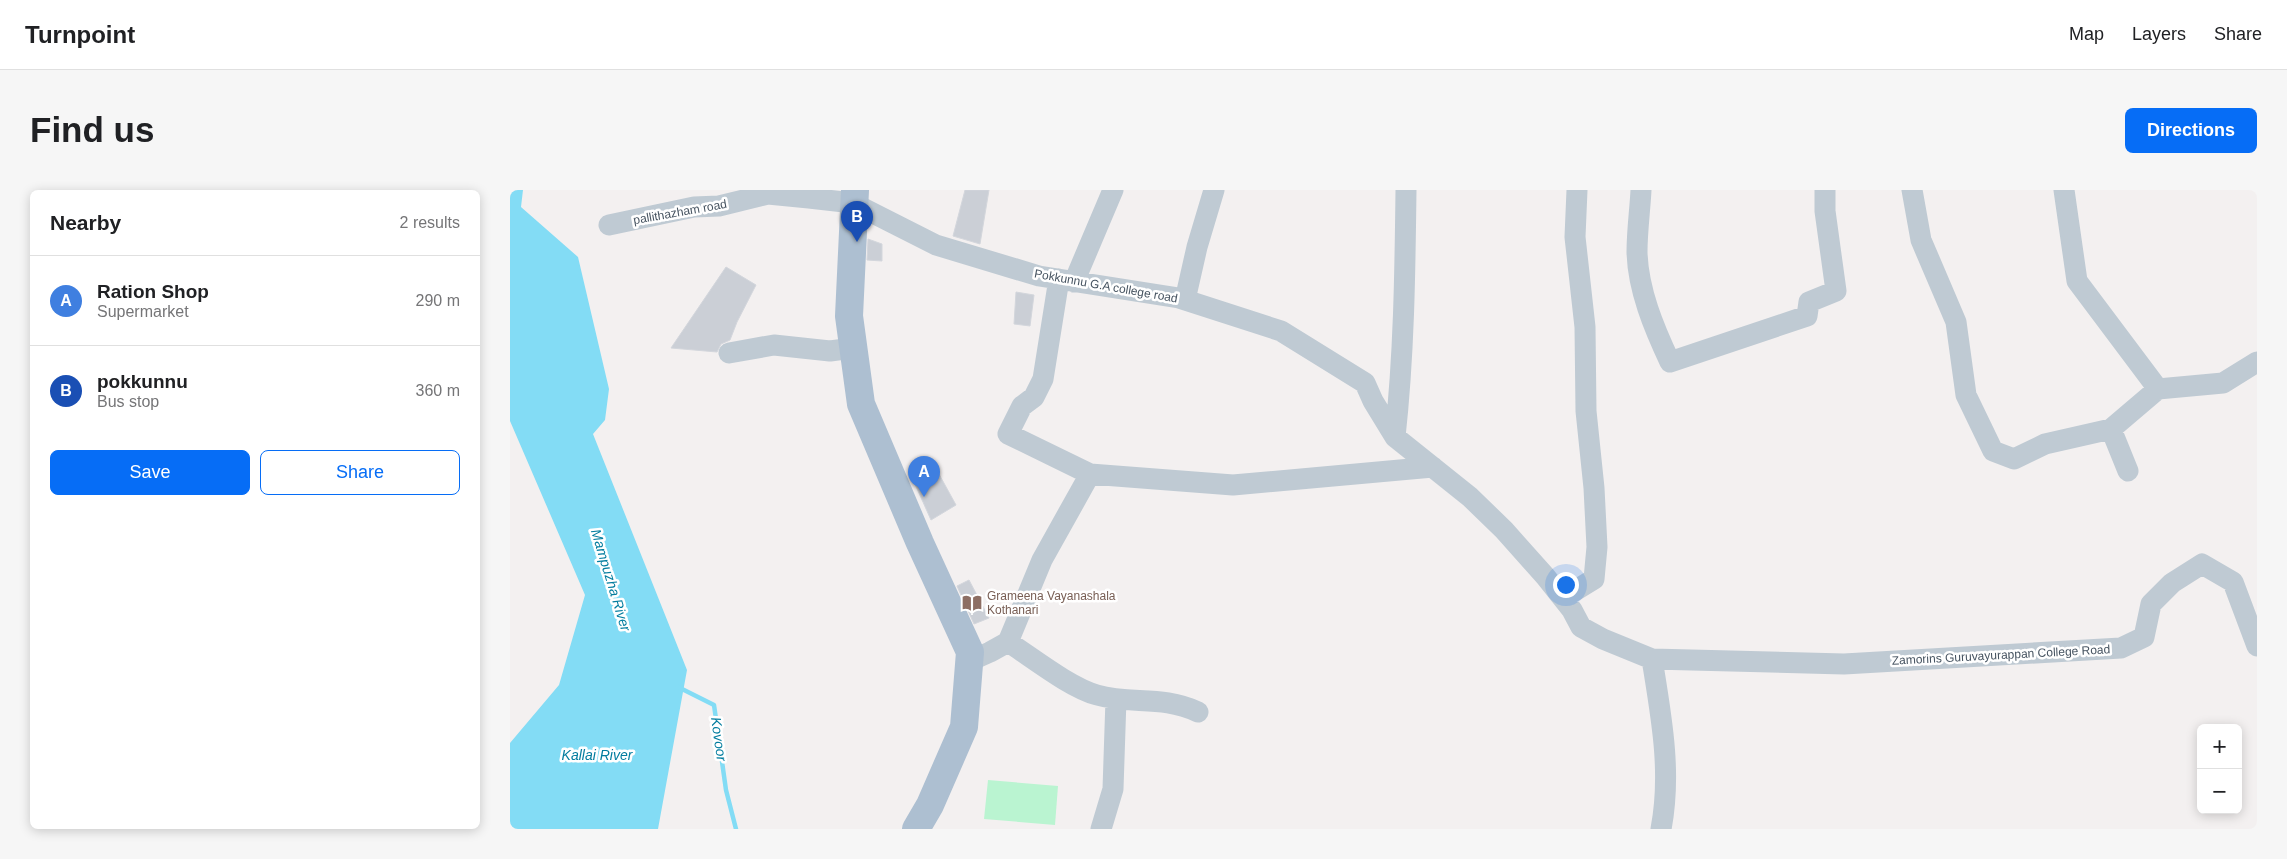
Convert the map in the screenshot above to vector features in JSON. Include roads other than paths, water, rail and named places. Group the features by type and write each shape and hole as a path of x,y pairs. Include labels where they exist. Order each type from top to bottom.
{"main road":[{"path":"854,196 849,316 861,404 920,543 970,652 964,728 930,805 916,829"}],"street":[{"path":"1113,190 1066,280 1043,379 1034,397 1022,406 1008,434 1090,474 1233,485 1432,467"},
{"path":"1185,300 1197,247 1214,190"},
{"path":"1395,437 1405,303 1406,190"},
{"path":"1563,598 1594,580 1597,547 1594,488 1586,411 1585,327 1575,237 1577,190"},
{"path":"1641,190 1637,252 1640,279 1653,326 1670,362 1807,316 1809,302 1836,291 1825,211 1826,190"},
{"path":"1912,190 1921,240 1956,322 1966,395 1993,451 2014,459 2046,444 2110,429 2158,389 2223,383 2257,362"},
{"path":"2064,190 2078,281 2158,389"},
{"name":"pallithazham road","path":"609,225 694,207 719,206 768,194 854,196"},
{"name":"Pokkunnu G.A college road","path":"854,196 936,245 1039,276 1185,300 1281,331 1365,383 1373,401 1395,437 1470,497 1504,530 1563,598 1581,627 1603,639 1652,659"},
{"path":"729,353 774,345 830,351 853,348"},
{"path":"2110,429 2128,471"},
{"path":"970,661 1008,642 1042,560 1090,474"},
{"name":"Zamorins Guruvayurappan College Road","path":"1652,659 1844,664 2121,648 2144,637 2151,604 2172,583 2202,564 2233,582 2257,646"},
{"path":"1008,642 1079,687 1096,694 1116,699 1149,699 1183,705 1198,712"},
{"path":"1652,659 1665,750 1666,779 1661,829"},
{"path":"1101,829 1113,788 1116,699"}],"water":[{"name":"Kallai River","path":"510,190 523,190 521,207 578,257 609,389 605,420 593,434 687,670 658,829 510,829 510,743 559,685 585,595 510,421"}],"waterway":[{"name":"Kovoor","path":"678,687 714,705 726,790 736,829"}],"place":[{"name":"pokkunnu","path":"857,242"},
{"name":"Ration Shop","path":"924,497"},
{"name":"Grameena Vayanashala Kothanari","path":"972,603"}],"water label":[{"name":"Mampuzha River","path":"611,580"}]}
